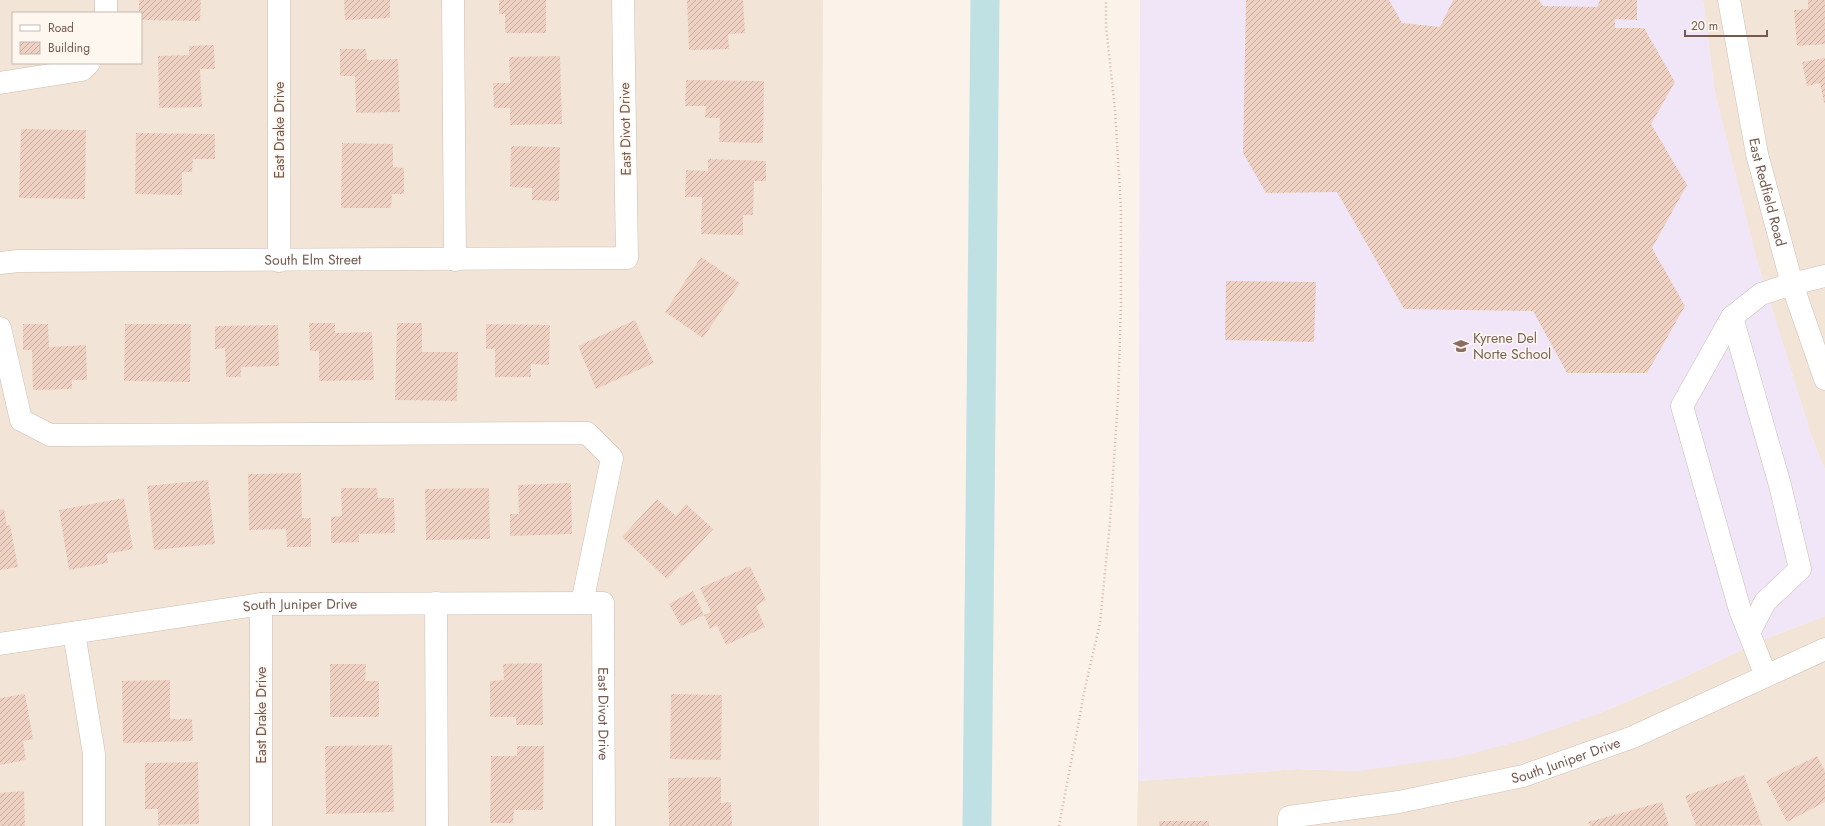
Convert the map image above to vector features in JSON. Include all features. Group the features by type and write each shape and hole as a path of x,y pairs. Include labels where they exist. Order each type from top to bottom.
{"street":[{"path":"106,0 106,12"},
{"name":"East Drake Drive","path":"279,0 279,261"},
{"path":"453,0 455,260"},
{"name":"East Divot Drive","path":"623,0 627,258"},
{"name":"East Redfield Road","path":"1729,0 1758,154 1792,284 1825,379"},
{"path":"0,83 82,70 88,64"},
{"name":"South Elm Street","path":"0,263 18,261 279,261 627,258"},
{"path":"1766,676 1740,610 1682,406 1732,317 1761,294 1792,284 1825,276"},
{"path":"1732,317 1780,485 1800,569 1765,602 1749,633"},
{"path":"0,328 21,420 50,435 587,433 612,458 582,602"},
{"name":"East Divot Drive","path":"603,602 604,826"},
{"name":"South Juniper Drive","path":"0,644 261,604 603,602"},
{"path":"436,603 437,826"},
{"name":"East Drake Drive","path":"261,604 261,826"},
{"path":"74,633 94,754 94,826"},
{"name":"South Juniper Drive","path":"1289,821 1399,802 1523,776 1633,737 1825,649"}],"path":[{"path":"1058,826 1085,688 1100,623 1110,522 1118,398 1121,306 1121,208 1115,110 1106,26 1106,0"}],"shaded area":[{"path":"0,0 823,0 819,826 0,826"},
{"name":"Kyrene Del Norte School","path":"1140,0 1703,0 1715,93 1756,257 1811,435 1825,470 1825,616 1765,639 1682,678 1600,713 1527,739 1458,757 1357,771 1297,769 1138,781"},
{"path":"1703,0 1825,0 1825,470 1811,435 1756,257 1715,93"},
{"path":"1825,616 1825,826 1137,826 1138,781 1297,769 1357,771 1600,713 1682,678 1765,639"}],"building":[{"path":"139,0 201,0 200,21 142,20 142,12 139,12"},
{"path":"344,0 390,0 390,18 345,20"},
{"path":"499,0 546,0 546,33 505,33 505,14 499,14"},
{"path":"687,0 743,0 745,33 728,34 729,49 689,50"},
{"path":"1246,0 1389,0 1402,23 1440,27 1453,0 1539,0 1543,6 1597,7 1600,0 1637,0 1637,20 1615,19 1615,28 1644,28 1675,82 1651,124 1687,185 1652,248 1685,306 1647,373 1567,373 1533,311 1404,309 1337,192 1266,193 1243,153"},
{"path":"1808,0 1825,0 1825,44 1797,46 1794,10 1808,9"},
{"path":"214,45 215,69 200,69 202,107 159,108 158,56 189,55 189,46"},
{"path":"340,49 366,49 367,60 398,59 400,112 356,113 355,76 340,76"},
{"path":"560,56 562,124 510,125 510,108 494,108 493,83 510,83 509,57"},
{"path":"1825,58 1824,103 1820,83 1807,86 1802,62"},
{"path":"686,80 764,81 763,143 719,142 720,118 705,118 706,106 685,106"},
{"path":"21,129 86,130 85,199 19,198"},
{"path":"136,133 215,134 215,159 193,159 192,172 182,172 182,195 135,194"},
{"path":"342,143 393,144 393,167 404,168 404,194 392,194 391,208 341,208"},
{"path":"511,146 560,147 559,201 532,200 532,188 510,187"},
{"path":"708,159 766,161 766,181 754,181 753,215 743,215 743,235 701,234 702,197 685,197 686,170 708,171"},
{"path":"701,257 740,283 703,338 665,312"},
{"path":"1226,281 1316,282 1314,342 1225,340"},
{"path":"635,320 654,363 596,389 578,346"},
{"path":"309,323 335,323 335,333 372,332 374,380 319,381 319,351 310,351"},
{"path":"397,323 422,323 422,352 458,352 457,401 395,400"},
{"path":"23,324 48,324 49,347 86,345 87,380 72,380 72,389 33,390 32,350 23,350"},
{"path":"125,324 191,324 190,382 124,381"},
{"path":"486,324 550,325 549,365 531,364 531,377 495,377 495,349 486,349"},
{"path":"278,325 279,366 241,367 241,377 226,377 225,348 215,349 215,326"},
{"path":"301,473 302,518 311,518 311,547 287,547 286,529 249,530 248,474"},
{"path":"208,480 215,544 154,550 147,486"},
{"path":"571,483 572,534 510,536 510,514 519,514 518,485"},
{"path":"341,488 377,488 378,498 394,498 395,533 359,534 359,542 331,543 331,517 342,516"},
{"path":"489,488 490,539 426,540 425,489"},
{"path":"124,498 133,549 107,554 108,563 69,570 59,510"},
{"path":"657,499 676,516 686,504 713,529 667,579 622,537"},
{"path":"4,509 7,526 10,525 18,567 0,570 0,510"},
{"path":"750,566 766,600 756,606 765,627 726,645 717,625 710,629 704,615 711,612 700,588"},
{"path":"693,591 704,615 681,626 669,604"},
{"path":"542,663 543,725 516,725 516,717 490,717 490,681 504,680 503,664"},
{"path":"330,664 366,664 365,681 379,681 379,717 330,717"},
{"path":"170,680 170,719 192,719 193,741 123,743 122,681"},
{"path":"25,694 33,739 23,741 26,760 0,765 0,698"},
{"path":"671,694 722,695 721,760 670,759"},
{"path":"392,745 394,812 326,814 325,746"},
{"path":"517,746 544,746 543,810 514,810 513,823 490,823 491,756 517,756"},
{"path":"1817,756 1825,771 1825,802 1787,822 1766,781"},
{"path":"198,762 199,824 158,825 158,809 145,809 145,763"},
{"path":"1744,775 1762,825 1696,826 1685,796"},
{"path":"721,777 721,803 731,802 732,826 669,826 668,778"},
{"path":"24,791 25,826 0,826 0,793"},
{"path":"1662,802 1669,826 1590,826 1588,822"},
{"path":"1159,821 1209,821 1209,826 1159,826"}],"waterway":[{"path":"977,826 985,0"}],"place":[{"name":"Kyrene Del Norte School","path":"1461,346"}]}
